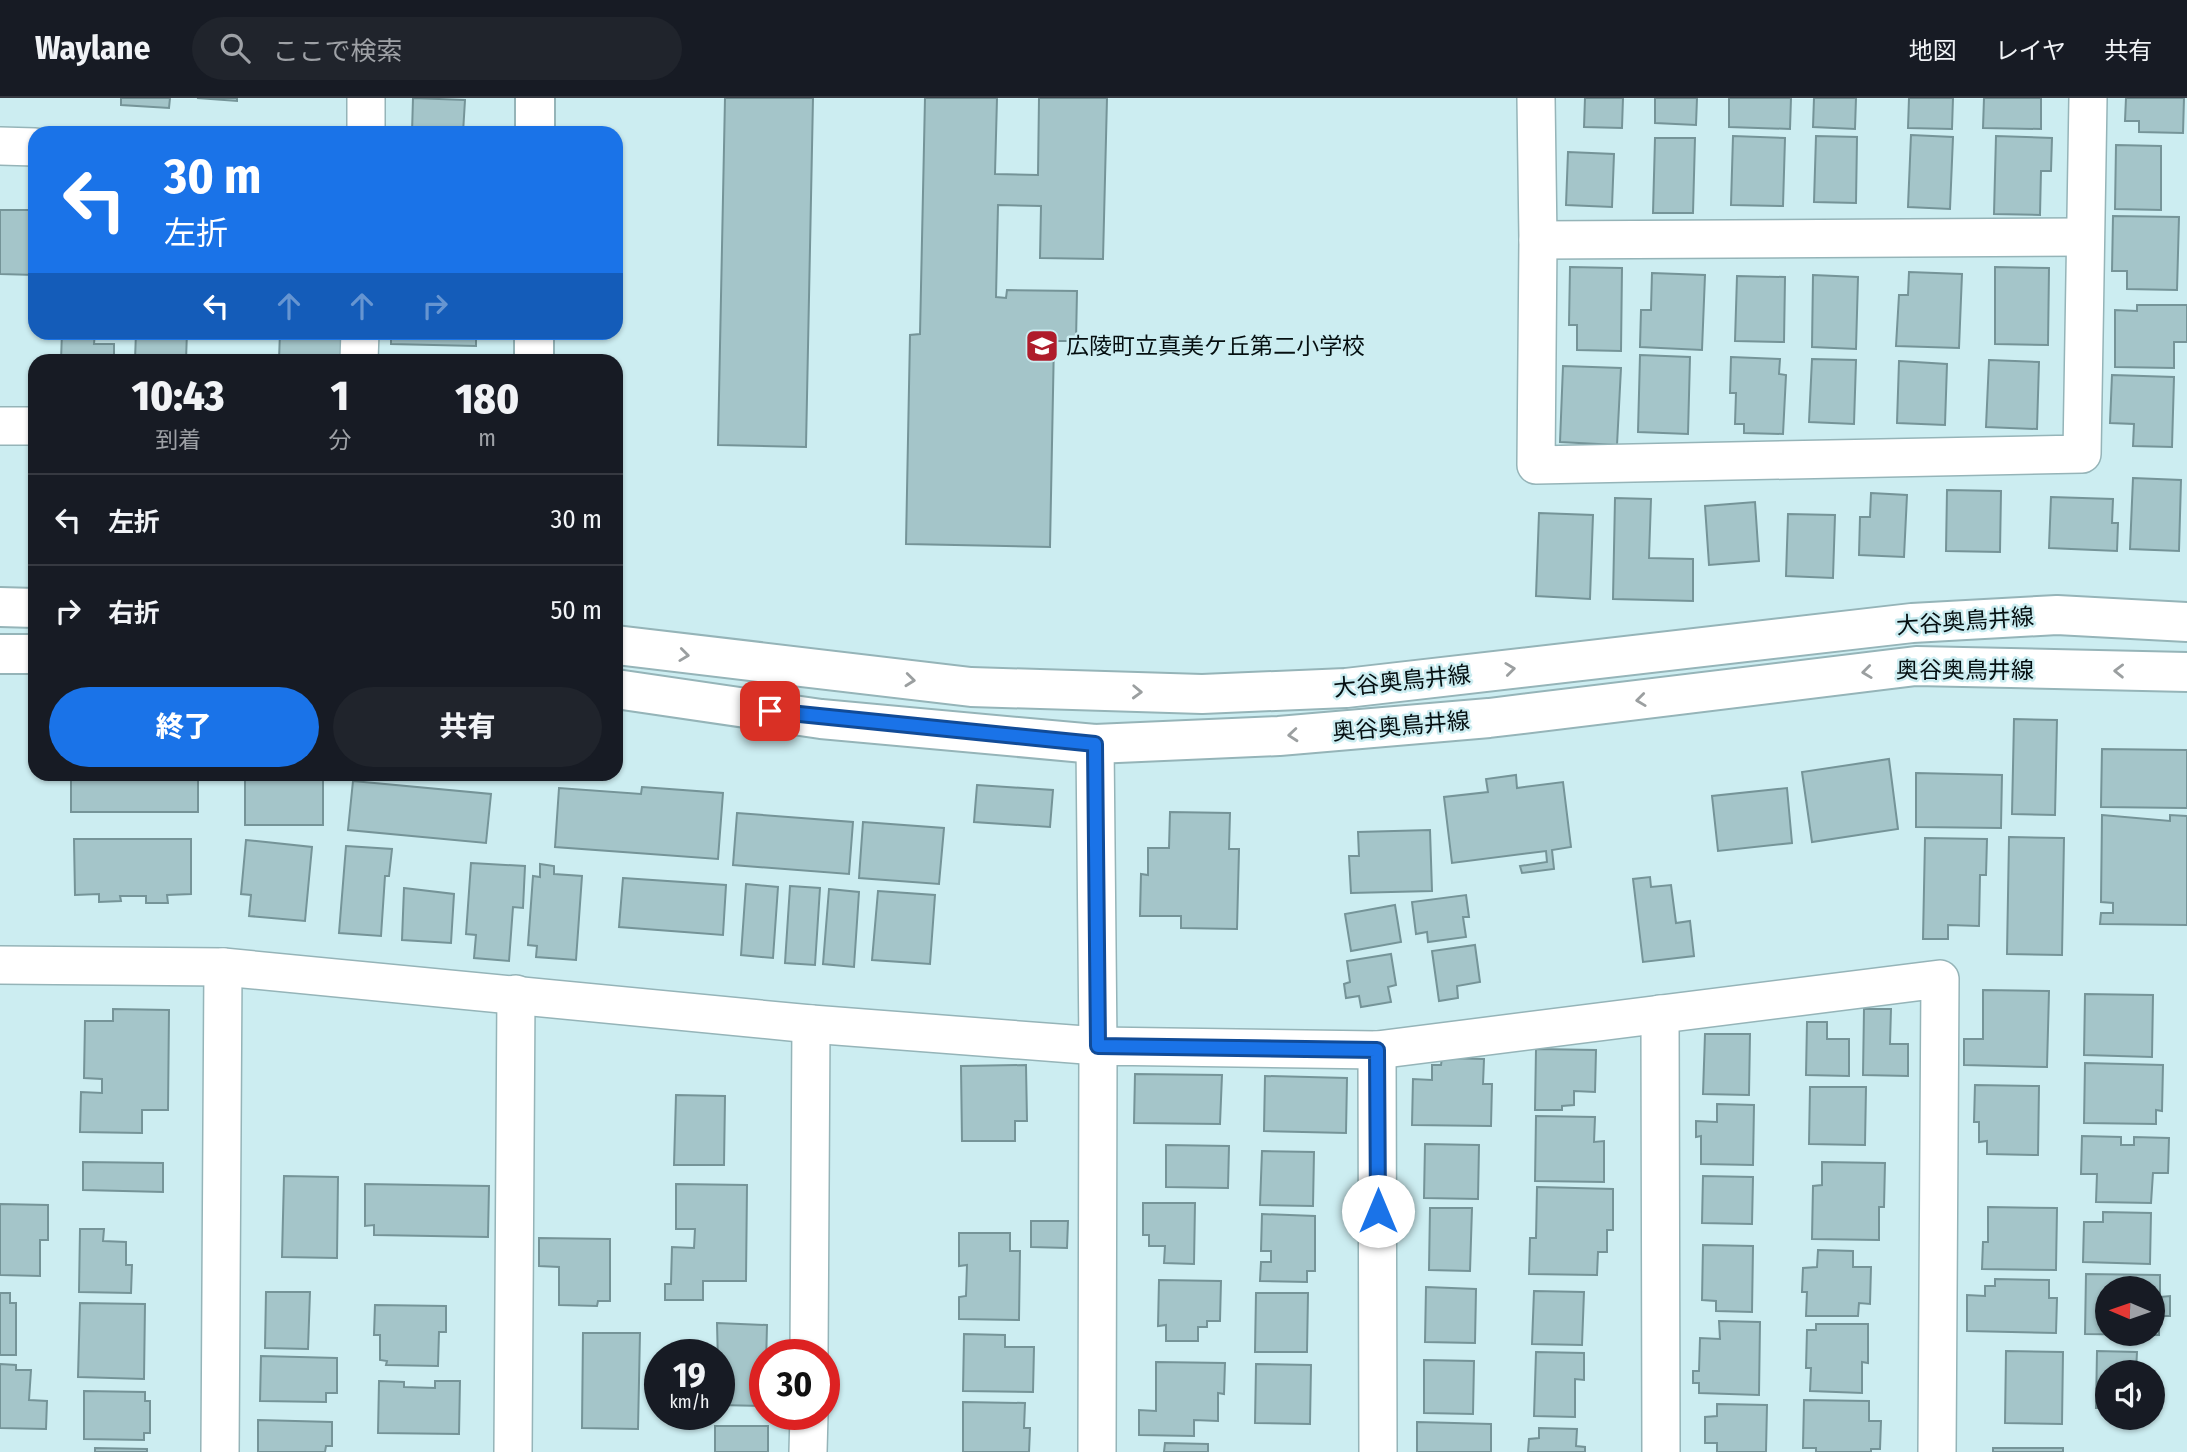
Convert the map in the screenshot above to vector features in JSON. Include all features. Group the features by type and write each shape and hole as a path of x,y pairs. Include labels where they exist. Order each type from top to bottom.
{"street":[{"path":"366,98 366,126"},
{"path":"535,98 535,126"},
{"path":"1536,98 1536,465 2082,454 2088,98"},
{"path":"0,146 28,147"},
{"path":"1538,240 2085,237"},
{"path":"0,426 28,426"},
{"path":"0,607 28,608"},
{"name":"大谷奥鳥井線","path":"623,646 971,687 1202,694 1346,688 1912,623 2057,615 2187,622"},
{"path":"0,654 28,654"},
{"name":"奥谷奥鳥井線","path":"623,690 821,719 1095,744 1279,736 1489,718 1916,666 2187,672"},
{"path":"1095,744 1098,1046 1097,1452"},
{"path":"0,965 223,967 811,1024 1098,1046 1377,1050 1940,979 1937,1452"},
{"path":"220,1452 223,967"},
{"path":"513,1452 516,994"},
{"path":"1660,1014 1661,1452"},
{"path":"809,1339 811,1024"},
{"path":"1377,1050 1378,1452"},
{"path":"808,1452 809,1430"}],"building":[{"path":"121,98 170,98 169,108 121,105"},
{"path":"197,98 237,98 237,101"},
{"path":"413,98 465,100 463,126 412,126"},
{"path":"725,98 813,98 806,447 718,445"},
{"path":"925,98 997,98 995,174 1038,175 1039,98 1107,98 1103,259 1040,258 1041,206 998,205 996,297 1006,298 1007,290 1077,291 1076,341 1054,341 1050,547 906,544 910,335 920,334"},
{"path":"1585,98 1623,98 1622,128 1584,127"},
{"path":"1655,98 1697,98 1696,125 1655,123"},
{"path":"1729,98 1791,98 1790,129 1729,127"},
{"path":"1814,98 1856,98 1855,129 1813,127"},
{"path":"1909,98 1953,98 1952,129 1908,128"},
{"path":"1984,98 2041,98 2041,129 1983,128"},
{"path":"2126,98 2184,98 2183,133 2139,132 2139,121 2125,121"},
{"path":"1911,135 1953,137 1950,209 1908,207"},
{"path":"1733,136 1785,138 1783,206 1731,205"},
{"path":"1816,136 1857,137 1856,203 1814,202"},
{"path":"1996,136 2052,138 2051,171 2041,171 2040,215 1994,214"},
{"path":"1655,138 1695,138 1693,213 1653,213"},
{"path":"2116,145 2161,146 2161,210 2115,209"},
{"path":"1568,152 1614,154 1612,207 1566,205"},
{"path":"0,210 28,210 28,275 0,274"},
{"path":"2113,216 2179,217 2177,290 2127,289 2127,271 2112,271"},
{"path":"1570,267 1622,268 1621,351 1577,350 1577,325 1569,325"},
{"path":"1995,267 2049,268 2048,345 1995,344"},
{"path":"1909,272 1962,274 1959,348 1896,346 1899,295 1908,295"},
{"path":"1652,273 1705,275 1702,350 1640,347 1641,310 1651,310"},
{"path":"1813,275 1858,277 1856,349 1812,347"},
{"path":"1737,276 1785,277 1784,342 1735,341"},
{"path":"2137,305 2187,305 2187,342 2174,342 2174,368 2115,367 2115,310 2137,311"},
{"path":"62,340 94,340 94,344 114,344 114,354 61,354"},
{"path":"136,340 187,340 186,354 135,354"},
{"path":"280,340 342,340 341,354 279,354"},
{"path":"391,340 476,340 476,346 391,344"},
{"path":"1640,355 1690,357 1688,434 1638,432"},
{"path":"1731,357 1780,359 1779,374 1786,375 1783,434 1744,433 1744,424 1735,424 1736,393 1730,393"},
{"path":"1812,359 1856,360 1854,424 1809,422"},
{"path":"1989,360 2039,362 2037,429 1986,427"},
{"path":"1899,361 1947,364 1945,425 1897,423"},
{"path":"1563,366 1621,368 1617,445 1560,442"},
{"path":"2112,375 2174,377 2172,447 2133,446 2134,424 2110,423"},
{"path":"2133,478 2181,480 2179,551 2130,549"},
{"path":"1947,490 2001,491 2000,552 1946,551"},
{"path":"1871,493 1907,495 1904,557 1859,555 1860,517 1870,517"},
{"path":"2051,497 2113,499 2112,523 2118,523 2117,551 2049,548"},
{"path":"1615,498 1651,499 1649,558 1693,559 1693,601 1613,599"},
{"path":"1755,502 1759,561 1709,565 1705,506"},
{"path":"1539,513 1593,515 1590,599 1536,596"},
{"path":"1788,514 1835,515 1833,578 1786,576"},
{"path":"2014,719 2057,720 2055,815 2012,814"},
{"path":"2102,749 2187,750 2187,808 2101,807"},
{"path":"1889,759 1898,829 1812,842 1802,772"},
{"path":"1916,773 2002,775 2001,828 1916,827"},
{"path":"1516,775 1517,788 1563,782 1571,847 1552,850 1554,869 1522,873 1520,866 1547,862 1546,851 1452,863 1444,797 1488,792 1486,779"},
{"path":"71,781 198,781 198,812 71,812"},
{"path":"245,781 323,781 323,825 245,825"},
{"path":"353,781 491,794 486,843 348,830"},
{"path":"977,785 1053,790 1050,827 974,822"},
{"path":"642,787 723,793 718,859 555,847 559,788 641,794"},
{"path":"1787,788 1792,843 1718,851 1712,796"},
{"path":"1170,812 1230,813 1229,849 1239,849 1237,929 1181,928 1181,916 1140,916 1141,874 1148,875 1148,848 1169,848"},
{"path":"737,813 853,822 849,874 733,865"},
{"path":"2102,815 2170,821 2170,815 2187,816 2187,925 2100,924 2101,913 2113,913 2113,903 2101,902"},
{"path":"863,822 944,828 939,884 859,878"},
{"path":"1430,830 1432,891 1351,893 1349,856 1359,856 1358,832"},
{"path":"2009,837 2064,838 2062,955 2007,954"},
{"path":"1925,838 1987,839 1986,875 1980,875 1979,926 1948,925 1948,939 1923,939"},
{"path":"74,839 191,839 191,894 167,895 168,903 146,903 146,896 120,896 121,901 99,902 99,894 75,895"},
{"path":"246,840 312,847 305,921 249,916 251,895 241,894"},
{"path":"346,846 392,849 389,876 385,876 381,936 339,933"},
{"path":"471,863 525,866 523,908 513,907 509,961 474,958 476,935 466,934"},
{"path":"540,864 554,866 554,874 582,876 576,960 536,957 537,946 528,945 533,876 540,877"},
{"path":"1650,877 1651,887 1671,885 1676,923 1690,921 1694,956 1643,962 1633,879"},
{"path":"623,878 726,885 723,935 619,927"},
{"path":"746,884 778,887 773,958 741,955"},
{"path":"790,886 820,888 815,965 785,963"},
{"path":"404,888 454,894 451,943 402,940"},
{"path":"829,889 859,892 854,967 823,964"},
{"path":"878,891 935,895 930,964 872,960"},
{"path":"1466,895 1469,917 1463,917 1466,937 1428,942 1427,932 1416,934 1412,902"},
{"path":"1395,905 1401,942 1351,951 1345,914"},
{"path":"1475,945 1480,982 1457,986 1458,998 1439,1001 1432,951"},
{"path":"1391,954 1396,985 1388,987 1391,1002 1361,1007 1359,996 1346,998 1344,984 1350,982 1347,961"},
{"path":"1983,990 2049,991 2047,1067 1964,1065 1964,1039 1983,1039"},
{"path":"2085,994 2153,995 2152,1057 2084,1055"},
{"path":"113,1009 169,1010 168,1110 142,1110 142,1133 80,1132 81,1092 102,1093 102,1079 84,1078 85,1021 113,1021"},
{"path":"1864,1009 1891,1009 1890,1044 1908,1044 1908,1076 1863,1075"},
{"path":"1807,1022 1827,1022 1827,1039 1849,1039 1849,1076 1806,1075"},
{"path":"1705,1034 1750,1034 1749,1095 1703,1094"},
{"path":"1536,1049 1596,1050 1595,1092 1574,1091 1574,1105 1562,1106 1562,1110 1535,1110"},
{"path":"1442,1058 1484,1059 1483,1084 1492,1084 1491,1126 1412,1125 1413,1079 1432,1080 1432,1065 1441,1065"},
{"path":"2085,1063 2163,1065 2162,1111 2156,1110 2156,1124 2084,1123"},
{"path":"1026,1065 1027,1121 1015,1121 1015,1141 962,1141 961,1066"},
{"path":"1135,1074 1222,1075 1220,1124 1134,1123"},
{"path":"1265,1076 1347,1078 1346,1133 1264,1131"},
{"path":"1975,1085 2039,1086 2038,1155 1987,1154 1987,1141 1979,1142 1979,1122 1974,1122"},
{"path":"1810,1087 1866,1087 1865,1145 1809,1144"},
{"path":"676,1095 725,1096 724,1165 674,1165"},
{"path":"1717,1104 1754,1105 1753,1165 1701,1164 1701,1136 1696,1137 1696,1121 1717,1122"},
{"path":"1536,1116 1595,1117 1594,1142 1604,1141 1604,1182 1535,1181"},
{"path":"2082,1136 2121,1137 2121,1145 2134,1145 2134,1137 2169,1138 2168,1173 2153,1173 2151,1203 2096,1202 2097,1174 2081,1174"},
{"path":"1425,1144 1479,1145 1478,1199 1424,1198"},
{"path":"1166,1145 1229,1146 1228,1188 1166,1187"},
{"path":"1262,1151 1314,1152 1313,1206 1260,1205"},
{"path":"83,1162 163,1163 163,1192 83,1190"},
{"path":"1822,1162 1885,1163 1884,1207 1879,1207 1879,1240 1812,1239 1813,1186 1822,1185"},
{"path":"284,1176 338,1177 337,1258 282,1257"},
{"path":"1703,1176 1753,1177 1752,1224 1702,1223"},
{"path":"365,1184 489,1186 488,1237 374,1235 374,1225 365,1226"},
{"path":"676,1184 747,1185 746,1281 703,1281 703,1300 665,1300 665,1284 671,1284 672,1247 694,1248 695,1229 676,1229"},
{"path":"1537,1187 1613,1189 1613,1230 1607,1230 1607,1252 1598,1252 1597,1275 1529,1274 1530,1238 1536,1238"},
{"path":"1143,1203 1195,1203 1194,1264 1164,1263 1165,1246 1149,1246 1149,1235 1143,1235"},
{"path":"0,1204 48,1205 48,1240 40,1240 40,1276 0,1275"},
{"path":"1988,1207 2057,1208 2056,1270 1982,1269 1983,1242 1988,1242"},
{"path":"1430,1208 1472,1208 1470,1271 1429,1270"},
{"path":"2103,1212 2151,1213 2150,1264 2083,1262 2084,1222 2103,1222"},
{"path":"1262,1214 1315,1216 1315,1271 1307,1271 1307,1282 1260,1281 1261,1262 1271,1262 1271,1251 1261,1251"},
{"path":"1031,1221 1068,1221 1067,1248 1031,1247"},
{"path":"80,1229 104,1229 103,1241 126,1242 126,1265 132,1265 131,1293 79,1292"},
{"path":"959,1233 1010,1233 1010,1251 1020,1251 1019,1320 959,1319 959,1297 966,1296 967,1265 959,1266"},
{"path":"539,1238 610,1239 610,1301 598,1301 597,1306 559,1305 559,1267 539,1266"},
{"path":"1703,1245 1753,1246 1752,1312 1716,1311 1716,1301 1702,1300"},
{"path":"1818,1250 1853,1251 1853,1267 1871,1267 1870,1304 1859,1303 1858,1316 1806,1316 1807,1292 1802,1292 1803,1268 1817,1267"},
{"path":"2086,1274 2160,1275 2095,1276 2095,1334 2085,1334"},
{"path":"1995,1279 2049,1280 2049,1298 2057,1298 2056,1333 1967,1331 1967,1295 1985,1296 1985,1286 1995,1286"},
{"path":"1159,1280 1221,1281 1220,1321 1207,1321 1207,1327 1198,1327 1198,1341 1166,1341 1166,1325 1158,1326"},
{"path":"1426,1287 1476,1289 1475,1343 1425,1342"},
{"path":"1534,1291 1584,1292 1582,1345 1532,1344"},
{"path":"266,1292 310,1292 308,1349 265,1348"},
{"path":"0,1293 10,1293 10,1303 16,1303 16,1355 0,1355"},
{"path":"1256,1293 1308,1293 1307,1352 1255,1352"},
{"path":"2165,1296 2170,1296 2170,1316 2165,1316"},
{"path":"80,1303 145,1304 144,1379 78,1377"},
{"path":"375,1305 446,1306 446,1332 439,1332 438,1366 386,1365 387,1361 380,1360 380,1335 374,1335"},
{"path":"1719,1321 1760,1322 1759,1395 1699,1393 1699,1383 1693,1383 1693,1371 1699,1371 1700,1338 1720,1339"},
{"path":"717,1323 767,1325 767,1339 749,1339 749,1406 735,1405 735,1339 717,1339"},
{"path":"1816,1324 1868,1324 1868,1363 1862,1362 1862,1393 1810,1391 1811,1368 1806,1368 1807,1330 1816,1330"},
{"path":"583,1333 640,1333 638,1429 582,1428"},
{"path":"964,1334 1005,1335 1005,1347 1034,1347 1033,1392 963,1391"},
{"path":"2006,1351 2063,1352 2062,1424 2005,1423"},
{"path":"2097,1351 2137,1352 2137,1360 2097,1360"},
{"path":"1536,1352 1584,1353 1584,1380 1575,1379 1575,1417 1534,1416"},
{"path":"261,1356 337,1358 337,1393 326,1393 326,1402 260,1401"},
{"path":"1424,1360 1474,1361 1473,1414 1424,1413"},
{"path":"1156,1362 1225,1363 1224,1394 1218,1393 1218,1421 1194,1420 1194,1436 1139,1435 1139,1410 1156,1411"},
{"path":"0,1364 16,1365 16,1370 31,1370 29,1400 47,1401 46,1429 0,1428"},
{"path":"1256,1364 1311,1365 1310,1424 1255,1423"},
{"path":"379,1381 404,1382 404,1387 435,1388 435,1381 460,1381 459,1434 378,1433"},
{"path":"84,1391 145,1392 145,1401 150,1401 150,1433 144,1433 144,1440 84,1439"},
{"path":"1804,1400 1869,1401 1869,1421 1881,1421 1880,1449 1871,1449 1871,1452 1816,1452 1816,1448 1803,1448"},
{"path":"963,1402 1025,1403 1024,1428 1030,1428 1029,1452 963,1452"},
{"path":"1717,1404 1767,1405 1766,1452 1717,1452 1717,1443 1705,1443 1705,1417 1717,1416"},
{"path":"258,1420 332,1422 332,1446 326,1446 325,1452 258,1452"},
{"path":"1417,1422 1491,1424 1491,1452 1417,1452"},
{"path":"735,1426 749,1426 749,1430 768,1430 768,1452 715,1452 715,1430 735,1430"},
{"path":"1539,1428 1577,1429 1576,1446 1585,1447 1585,1452 1528,1452 1529,1439 1539,1438"},
{"path":"1165,1443 1208,1444 1208,1452 1164,1452"},
{"path":"95,1448 147,1449 147,1452 95,1452"},
{"path":"1993,1448 2063,1448 2063,1452 1993,1452"}],"place":[{"name":"広陵町立真美ケ丘第二小学校","path":"1042,346"}],"route":[{"path":"770,711 821,719 1095,744 1098,1046 1377,1050 1378,1211"}]}
